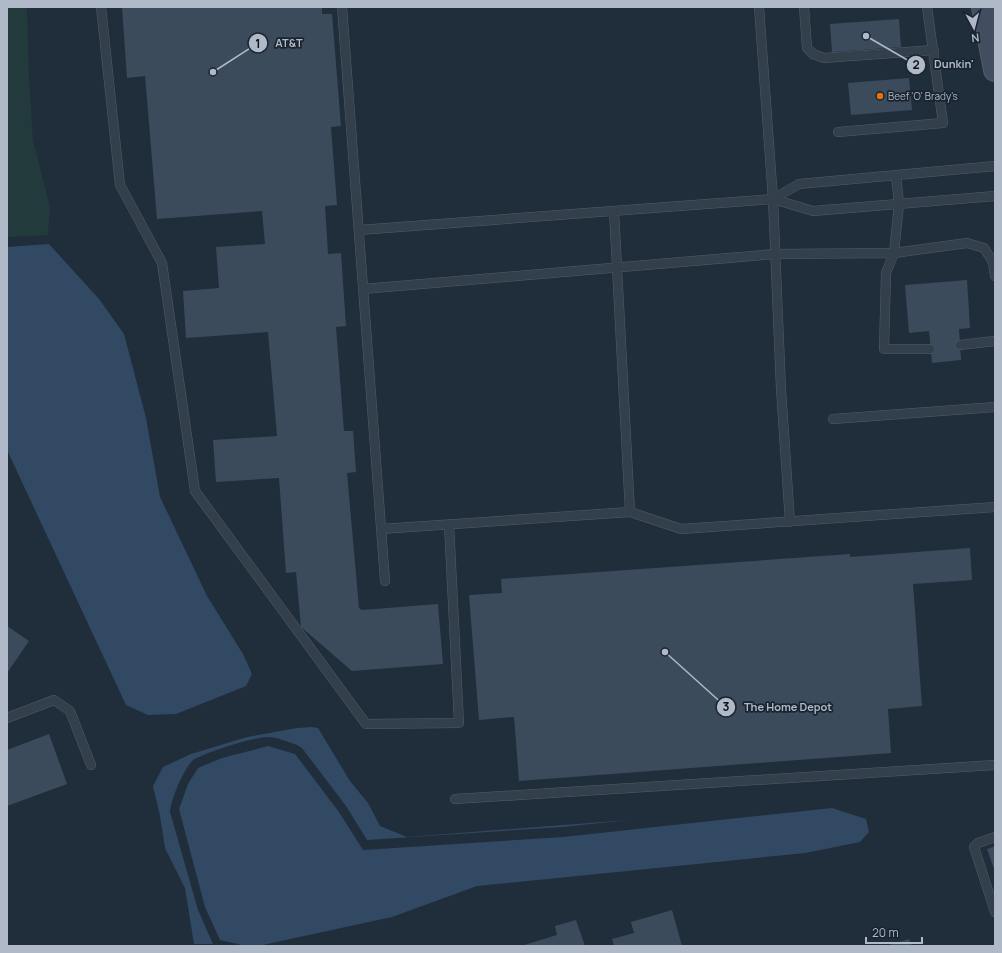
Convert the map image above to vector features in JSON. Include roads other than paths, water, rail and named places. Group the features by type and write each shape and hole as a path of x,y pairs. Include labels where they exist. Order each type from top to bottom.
{"street":[{"path":"983,7 995,70"}],"lane":[{"path":"101,7 120,185 162,263 195,491 366,724 459,723 449,524"},
{"path":"342,7 385,581"},
{"path":"759,7 773,199 781,389 790,522"},
{"path":"804,7 807,48 814,54 824,58 934,50"},
{"path":"838,132 943,123 927,7"},
{"path":"773,199 799,184 995,166"},
{"path":"896,175 899,204 894,252 886,273 884,349 930,349"},
{"path":"359,230 773,199 813,211 995,196"},
{"path":"614,211 630,512"},
{"path":"363,289 617,269 775,254 894,252 967,243 984,248 993,262 995,276"},
{"path":"960,345 995,341"},
{"path":"833,419 995,408"},
{"path":"381,529 630,512 681,529 995,507"},
{"path":"7,718 54,700 70,711 91,765"},
{"path":"455,799 995,764"},
{"path":"995,837 978,843 974,847 995,912"}],"water":[{"path":"49,244 99,299 124,334 146,418 160,497 207,596 243,654 252,674 246,686 176,714 148,715 126,705 7,450 7,247"},
{"path":"297,728 318,728 350,781 368,803 380,826 407,837 629,820 562,827 367,840 346,806 302,748 286,741 271,737 262,737 241,742 206,754 192,761 181,778 171,806 170,812 198,910 213,944 194,944 185,888 165,848 153,786 163,767 191,754 247,737"},
{"path":"268,746 295,754 339,812 363,850 563,837 832,808 866,819 869,832 860,842 805,853 477,886 392,917 258,946 246,946 220,940 205,907 179,809 188,784 198,768 222,758"}],"place":[{"name":"Dunkin'","path":"866,36"},
{"name":"AT&T","path":"213,72"},
{"name":"Beef 'O' Brady's","path":"880,96"},
{"name":"The Home Depot","path":"665,652"}]}
